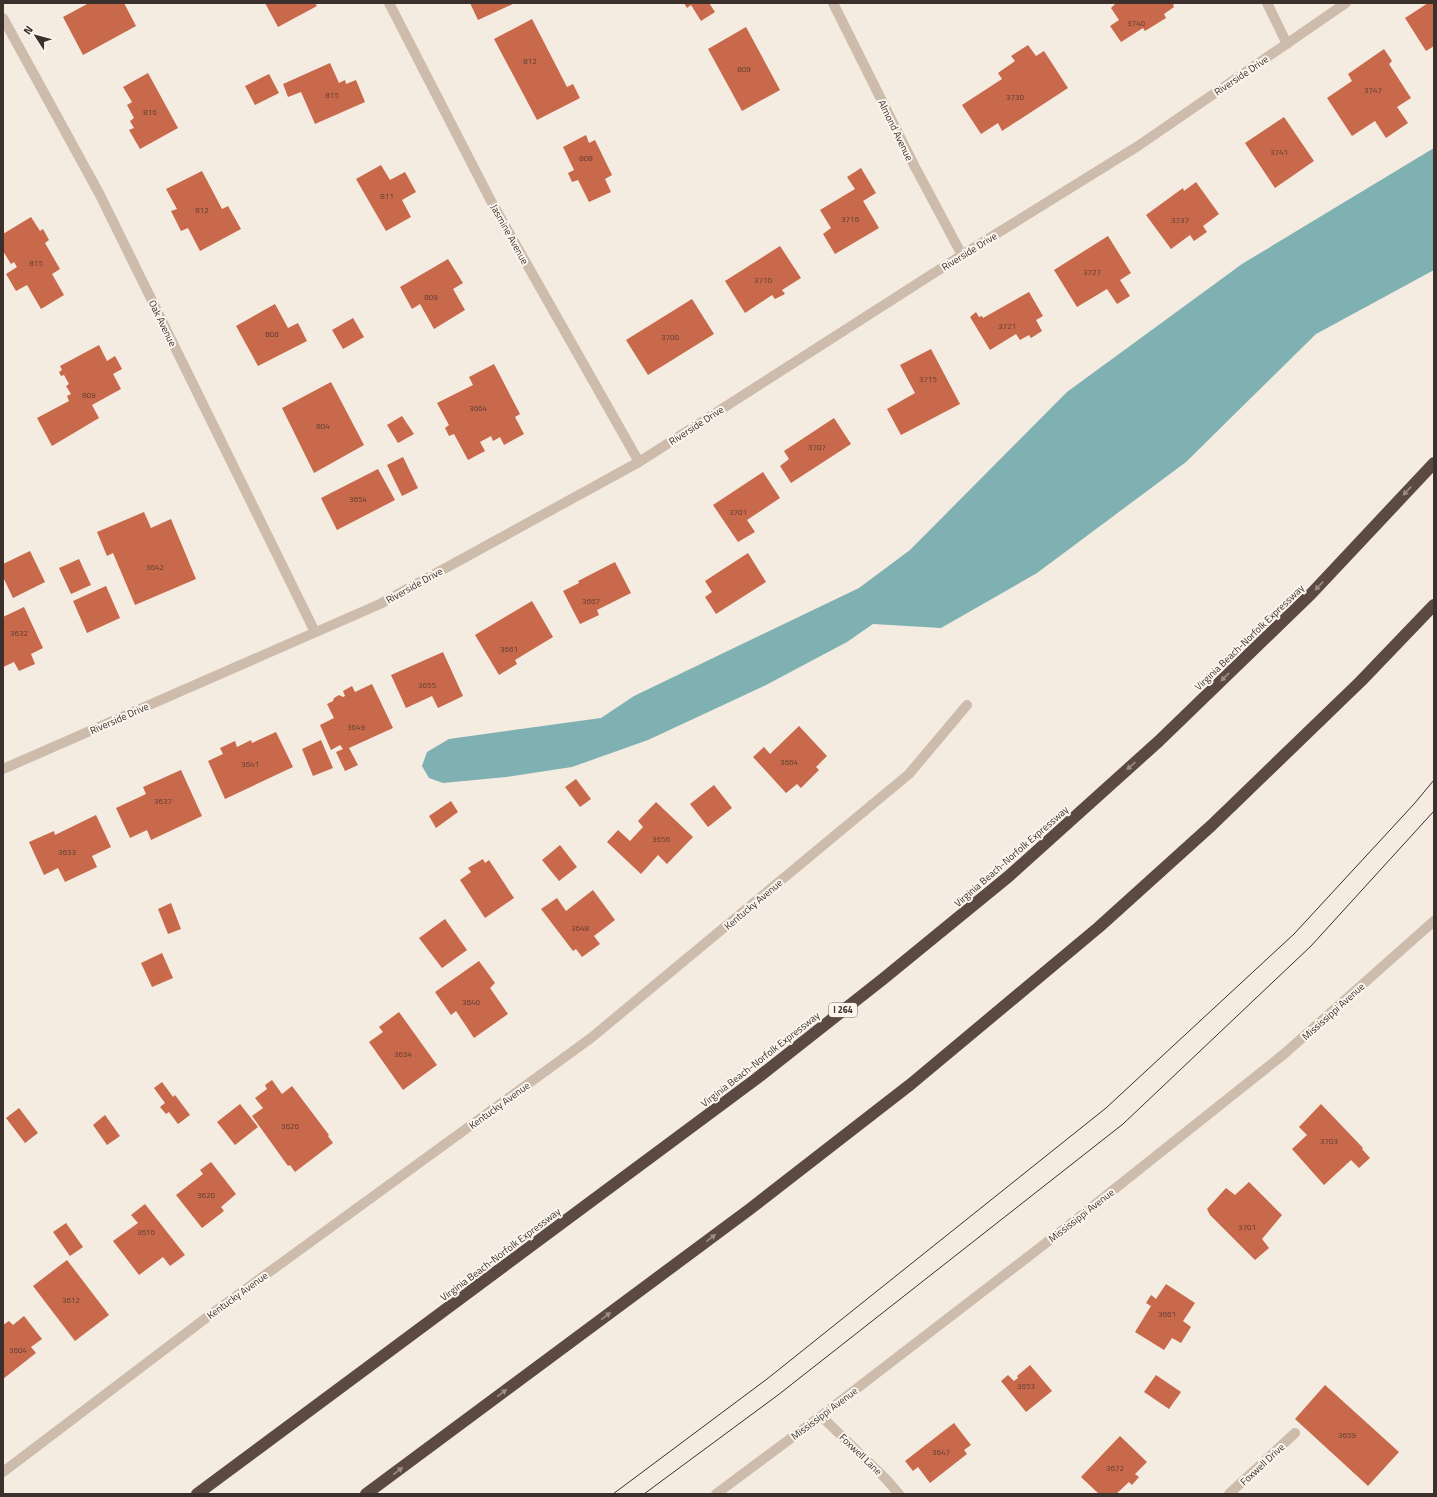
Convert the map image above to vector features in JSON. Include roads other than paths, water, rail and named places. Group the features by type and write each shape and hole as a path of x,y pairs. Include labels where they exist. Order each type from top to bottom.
{"highway":[{"name":"Virginia Beach-Norfolk Expressway","path":"197,1494 756,1079 883,979 1009,876 1159,741 1311,594 1434,463"},
{"path":"366,1494 750,1209 917,1079 1099,927 1212,825 1362,681 1434,605"}],"street":[{"name":"Jasmine Avenue","path":"389,3 491,201 639,462"},
{"name":"Almond Avenue","path":"833,3 915,167 962,255"},
{"path":"1267,3 1287,44"},
{"name":"Riverside Drive","path":"3,769 380,604 639,462 962,255 1138,146 1346,3"},
{"name":"Oak Avenue","path":"3,18 100,196 316,632"},
{"name":"Kentucky Avenue","path":"3,1472 206,1318 591,1038 910,774 966,705"},
{"name":"Mississippi Avenue","path":"716,1494 821,1416 1068,1226 1284,1054 1434,920"},
{"name":"Foxwell Lane","path":"821,1416 886,1479 899,1494"},
{"name":"Foxwell Drive","path":"1229,1494 1295,1433"}],"water":[{"path":"1434,148 1434,270 1316,334 1186,462 1037,573 941,628 873,624 847,642 766,685 648,740 572,767 506,777 443,783 429,778 422,766 427,752 449,739 601,718 634,696 859,588 910,550 1067,392 1242,264"}],"tram line":[{"path":"613,1494 767,1379 1106,1108 1294,934 1414,804 1434,780"},
{"path":"644,1494 778,1395 1123,1124 1311,946 1434,811"}]}
